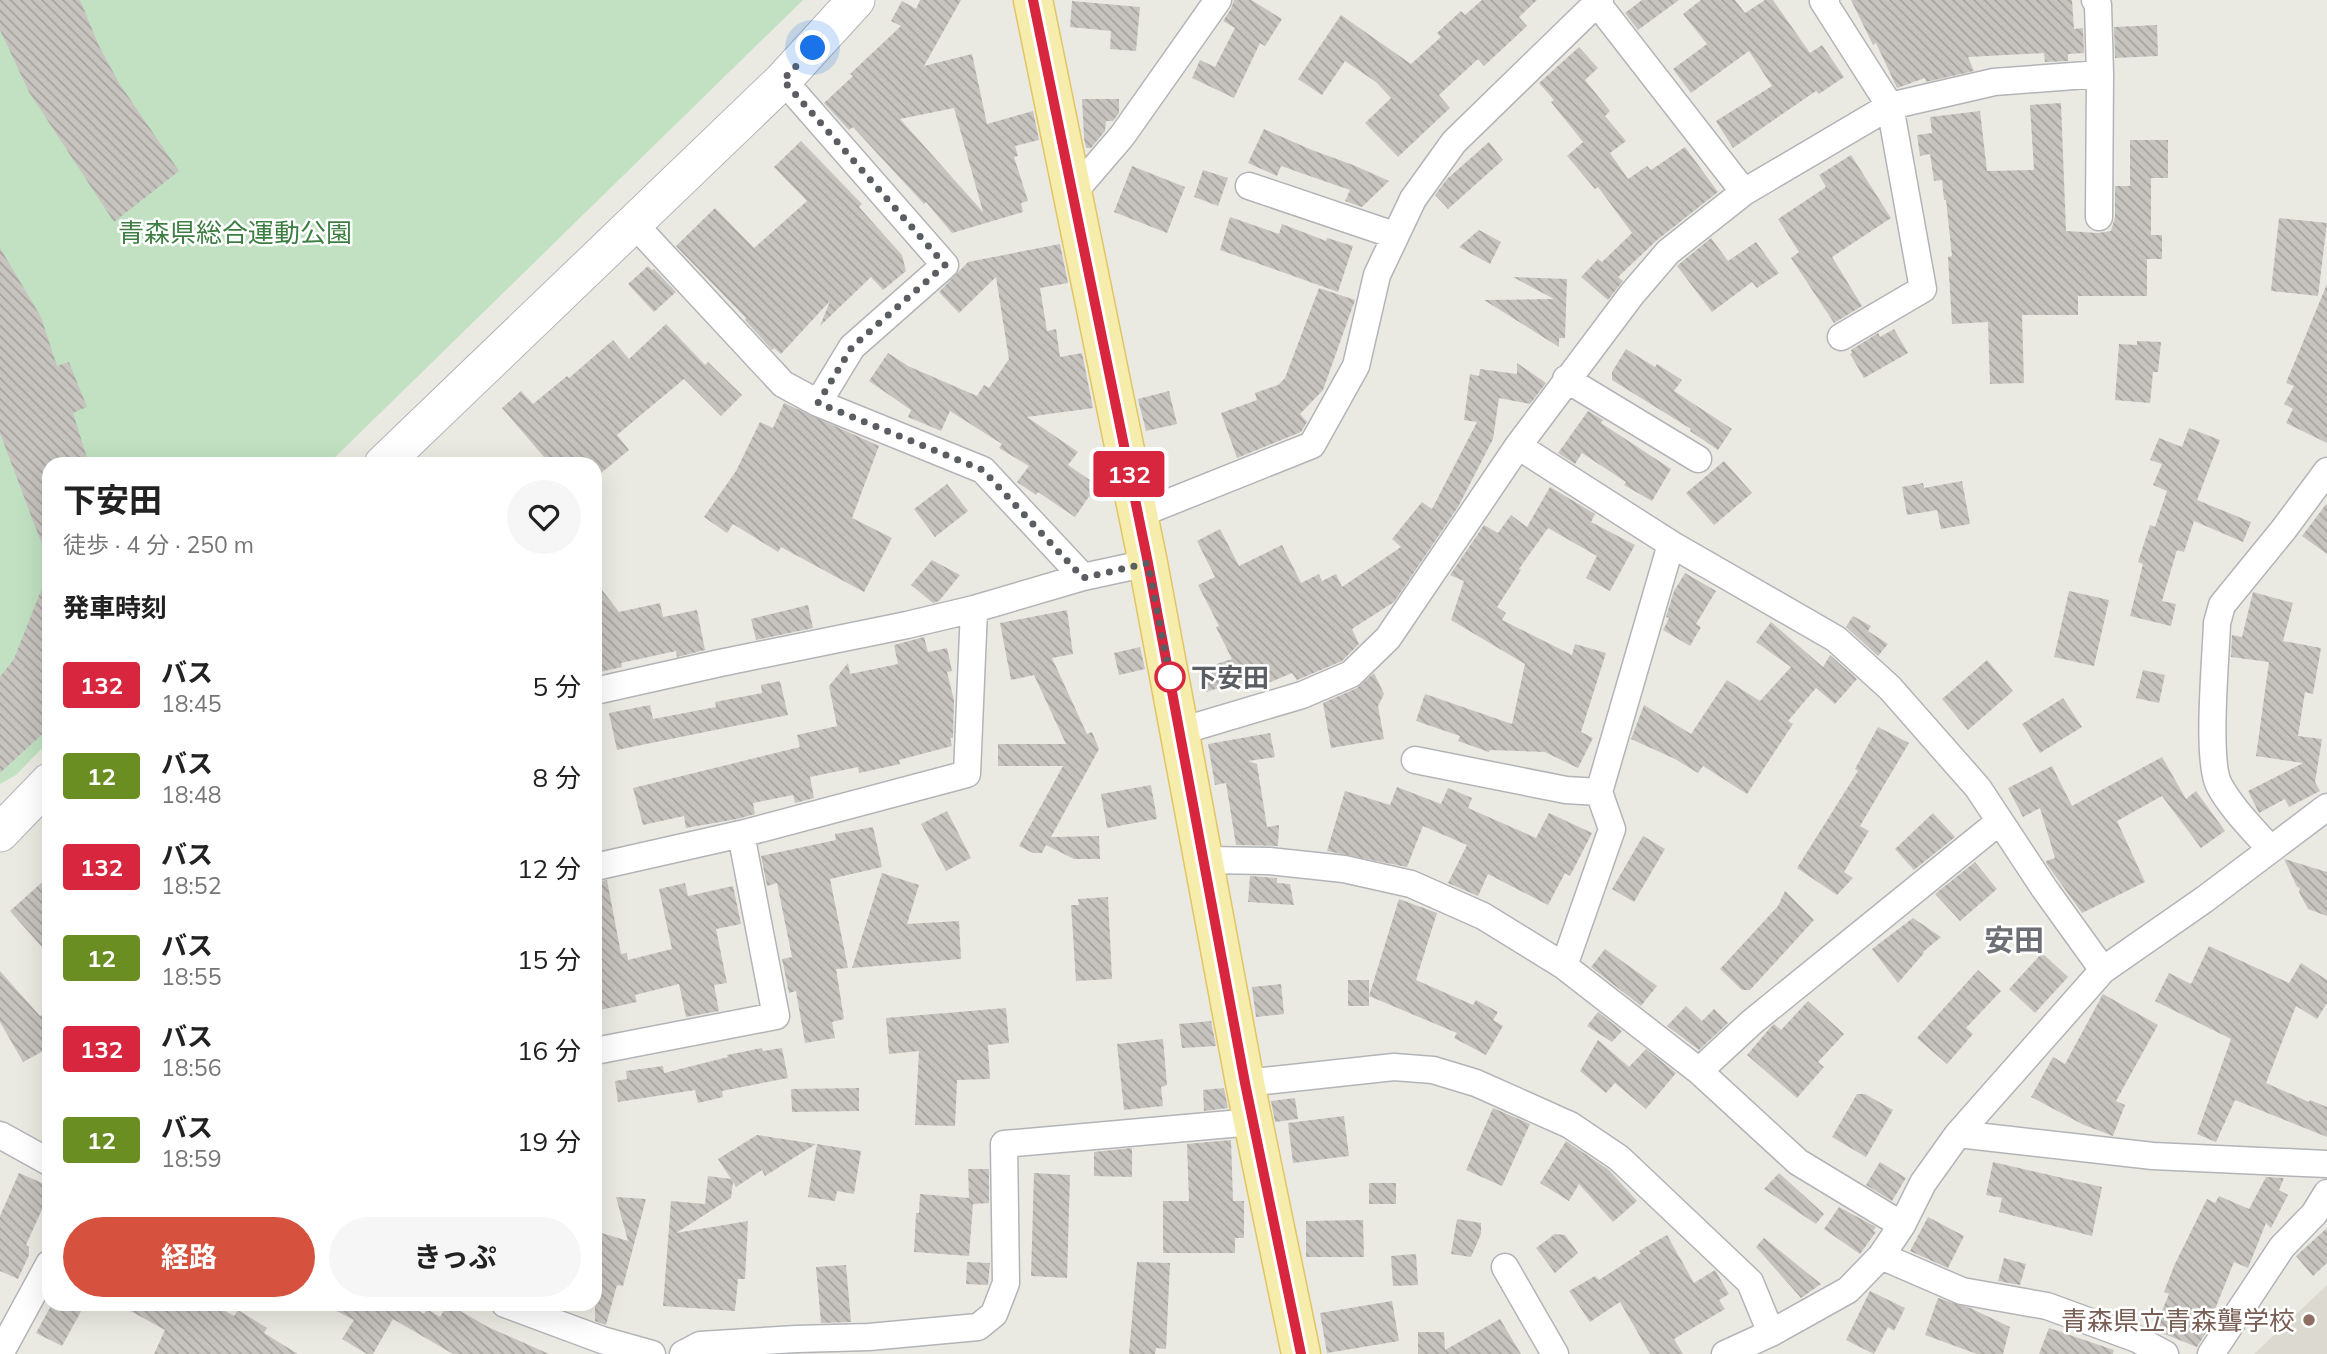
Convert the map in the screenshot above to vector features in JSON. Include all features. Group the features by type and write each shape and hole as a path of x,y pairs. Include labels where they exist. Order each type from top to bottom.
{"main road":[{"path":"1033,0 1148,563 1245,1083 1301,1354"}],"street":[{"path":"390,457 783,80 856,0"},
{"path":"1073,193 1122,136 1218,0"},
{"path":"1826,0 1823,1 1890,106 1923,289 1841,337"},
{"path":"1137,515 1312,445 1356,366 1377,275 1413,199 1454,142 1598,2 1744,192"},
{"path":"2099,218 2100,2"},
{"path":"1181,731 1302,695 1350,674 1388,638 1566,379 1668,252 1744,192 1890,106 1994,82 2099,74"},
{"path":"783,80 945,265 852,347 818,403"},
{"path":"1249,186 1394,236"},
{"path":"635,225 783,384 818,403 983,470 1083,578"},
{"path":"1566,379 1698,459"},
{"path":"1518,446 1671,544 1836,639 1890,688 1978,788 2102,970"},
{"path":"2270,849 2218,783 2213,749 2217,623 2222,605 2327,471"},
{"path":"1564,966 1612,829 1599,792 1671,544"},
{"path":"602,690 974,610 1083,578 1148,563"},
{"path":"602,865 741,834 967,774 974,610"},
{"path":"1415,760 1566,790 1599,792"},
{"path":"0,833 42,789"},
{"path":"1725,1354 1771,1333 1848,1290 1881,1256 1902,1225 1923,1183 1958,1134 2102,970 2205,899 2327,807"},
{"path":"1699,1071 1752,1022 2000,821"},
{"path":"602,1050 776,1016 741,834"},
{"path":"1205,860 1269,861 1344,869 1411,884 1483,916 1564,966 1699,1071 1798,1162 1902,1225"},
{"path":"1245,1083 1394,1067 1433,1070 1476,1083 1570,1125 1619,1158 1750,1282 1771,1333"},
{"path":"682,1354 700,1345 869,1337 978,1327 994,1314 1006,1283 1004,1144 1253,1122"},
{"path":"1958,1134 2153,1156 2327,1164"},
{"path":"0,1135 42,1158"},
{"path":"2211,1354 2282,1247 2314,1214 2327,1193"},
{"path":"1881,1256 1962,1291 2047,1306 2137,1339 2165,1354"},
{"path":"1506,1267 1555,1354"},
{"path":"4,1353 42,1278"},
{"path":"524,1311 601,1340 652,1354"}],"shaded area":[{"name":"青森県立青森聾学校","path":"2327,1285 2327,1354 2254,1354"}],"green space":[{"name":"青森県総合運動公園","path":"0,0 803,0 335,457 42,457 42,748 16,775 0,784"}],"building":[{"path":"0,0 80,0 99,46 119,83 179,171 114,222 29,92 0,30"},
{"path":"920,0 961,0 924,66 972,54 987,124 1033,111 1039,140 1015,146 1018,156 1014,157 1028,201 1021,203 1023,212 952,233 926,202 924,204 853,127 849,130 824,103 853,76 850,74 901,26 891,21 902,1 916,9","holes":["954,108 983,212 900,119"]},
{"path":"1234,0 1251,0 1282,19 1265,46 1260,43 1234,98 1192,78 1200,60 1215,67 1235,28 1223,21"},
{"path":"1482,0 1537,0 1519,17 1527,26 1484,66 1478,59 1439,95 1450,108 1398,157 1365,123 1391,98 1376,82 1345,61 1322,95 1298,79 1341,15 1411,64 1441,37 1437,33 1461,11 1465,15"},
{"path":"1642,0 1679,0 1638,30 1625,13"},
{"path":"1701,0 1735,0 1745,13 1765,0 1773,0 1810,53 1822,45 1844,77 1819,94 1816,91 1733,148 1716,121 1772,86 1749,51 1691,93 1673,69 1707,44 1683,14"},
{"path":"1851,0 2072,0 2074,29 2083,28 2084,53 2068,54 2068,61 2045,62 2044,53 1968,57 1974,71 1926,82 1925,78 1897,88 1876,43 1873,45"},
{"path":"1072,1 1140,7 1136,51 1110,49 1111,31 1070,27"},
{"path":"2157,25 2158,56 2115,58 2114,27"},
{"path":"1579,47 1598,68 1585,80 1610,111 1605,116 1626,141 1610,153 1628,179 1647,166 1651,170 1685,147 1718,192 1657,240 1618,277 1623,281 1608,300 1581,277 1598,259 1602,262 1632,233 1598,187 1595,189 1567,156 1583,142 1539,83"},
{"path":"1082,99 1119,99 1119,113 1113,121 1106,121 1105,131 1091,148 1086,148 1084,138"},
{"path":"2061,103 2066,231 2111,231 2115,217 2115,186 2130,186 2130,140 2168,140 2168,178 2151,178 2151,235 2162,235 2162,259 2147,259 2147,296 2078,296 2078,315 2022,315 2024,383 1990,384 1988,322 1952,324 1948,257 1952,256 1946,200 1942,180 1934,181 1930,154 1920,156 1917,135 1932,133 1930,117 1980,111 1987,171 2034,170 2030,105"},
{"path":"1264,129 1389,181 1362,207 1345,201 1350,190 1281,166 1277,176 1248,163"},
{"path":"801,141 862,204 859,207 902,255 906,271 883,290 871,277 820,326 830,301 781,354 774,348 772,350 746,318 676,246 715,208 754,248 807,201 774,167"},
{"path":"1489,142 1503,160 1448,209 1435,195 1447,179"},
{"path":"1851,155 1891,218 1832,257 1862,306 1834,323 1791,258 1799,252 1778,219 1826,187 1819,175"},
{"path":"1132,166 1185,187 1167,233 1114,212"},
{"path":"1203,170 1228,178 1218,206 1194,197"},
{"path":"1230,217 1279,234 1282,224 1326,241 1327,238 1353,246 1338,292 1220,250"},
{"path":"2279,218 2327,223 2318,296 2271,291"},
{"path":"1479,230 1501,242 1490,264 1459,247"},
{"path":"1711,238 1728,261 1756,242 1779,273 1757,288 1752,282 1712,312 1677,266"},
{"path":"1060,244 1068,283 1040,288 1047,331 1056,329 1060,357 1082,353 1093,408 1027,417 1078,452 1068,465 1097,485 1075,517 1038,492 1036,495 1017,482 1029,466 999,448 1002,444 950,411 941,431 908,417 911,410 869,381 888,353 908,366 977,396 984,385 989,388 1009,359 996,277 959,313 939,292 968,262"},
{"path":"0,248 41,317 57,366 69,362 87,407 73,413 87,457 42,457 42,545 0,433"},
{"path":"648,266 676,292 654,312 628,284"},
{"path":"1513,277 1567,279 1565,338 1559,338 1559,347 1484,300 1554,299"},
{"path":"2327,284 2327,443 2286,423 2293,409 2284,404 2294,386 2286,383"},
{"path":"1319,288 1355,300 1323,390 1300,414 1307,422 1301,432 1237,458 1221,413 1257,400 1255,393 1278,385 1285,378"},
{"path":"666,324 705,365 708,362 742,395 721,416 684,379 617,435 629,450 602,472 602,457 544,457 502,408 521,391 533,404 567,376 569,378 613,340 629,359"},
{"path":"1894,329 1908,353 1864,378 1850,354 1851,350 1878,333 1880,337"},
{"path":"2137,341 2161,342 2158,372 2153,372 2150,403 2115,400 2119,344 2137,345"},
{"path":"1626,349 1682,380 1674,391 1732,429 1718,450 1690,431 1691,429 1612,380 1612,372"},
{"path":"1517,363 1546,383 1530,404 1499,398 1493,439 1458,507 1394,602 1352,629 1359,644 1342,661 1297,680 1292,673 1249,691 1244,680 1206,692 1198,670 1232,659 1198,585 1215,577 1197,541 1220,529 1239,566 1282,545 1301,583 1319,574 1322,581 1336,574 1342,587 1401,547 1392,539 1422,502 1432,509 1477,422 1464,420 1470,374 1479,376 1480,369 1517,374"},
{"path":"1169,391 1177,424 1146,431 1138,399"},
{"path":"784,403 879,446 852,518 892,538 864,592 781,547 778,552 733,524 727,533 704,517 736,471 760,422 773,428"},
{"path":"1588,411 1603,420 1601,423 1671,469 1652,501 1624,485 1626,482 1582,453 1575,464 1558,453"},
{"path":"2189,428 2220,440 2197,500 2251,522 2243,542 2194,521 2184,552 2177,550 2162,601 2176,604 2171,626 2130,616 2143,564 2138,562 2150,525 2155,527 2167,491 2153,485 2162,464 2150,460 2159,438 2182,447"},
{"path":"1724,461 1752,493 1714,525 1686,493"},
{"path":"1962,481 1970,524 1941,529 1937,510 1907,515 1902,487 1923,483 1924,488"},
{"path":"947,484 968,511 935,537 914,509"},
{"path":"1550,487 1595,514 1591,522 1635,545 1610,591 1586,578 1597,556 1548,528 1519,569 1521,570 1497,607 1506,613 1502,620 1572,655 1575,644 1606,653 1581,732 1593,738 1578,768 1545,752 1489,752 1458,741 1460,736 1416,721 1425,694 1512,724 1525,664 1451,620 1464,581 1450,575 1484,525 1498,533 1511,515 1527,527"},
{"path":"2327,503 2327,554 2302,536"},
{"path":"932,560 960,575 939,601 933,603 911,585"},
{"path":"1685,573 1716,591 1696,624 1701,627 1690,646 1663,630 1669,618 1666,617 1674,591"},
{"path":"42,588 42,734 0,773 0,677 14,659"},
{"path":"602,590 619,612 660,603 663,617 697,610 705,650 677,657 676,651 621,663 622,667 602,671"},
{"path":"2069,591 2109,600 2094,666 2054,657"},
{"path":"2253,592 2293,603 2283,641 2321,648 2313,694 2305,692 2298,736 2322,739 2315,782 2320,791 2289,807 2285,799 2259,813 2248,791 2303,763 2256,756 2269,662 2231,657 2232,635 2242,637"},
{"path":"808,605 813,628 756,640 751,619"},
{"path":"1067,610 1073,654 1052,658 1087,734 1092,732 1099,749 1051,837 1099,836 1100,859 1074,859 1046,845 1042,853 1033,853 1019,846 1063,766 998,766 998,744 1066,744 1034,675 1011,680 1000,623"},
{"path":"1853,616 1871,626 1868,631 1888,644 1878,656 1846,627"},
{"path":"1771,622 1823,667 1830,655 1857,679 1835,704 1816,688 1788,721 1793,724 1747,794 1703,766 1698,773 1631,739 1644,705 1691,734 1727,680 1760,701 1791,667 1756,642"},
{"path":"924,637 928,652 947,648 952,671 947,672 954,700 953,738 950,738 952,746 899,760 900,764 859,773 858,767 810,777 814,798 795,803 793,795 753,803 755,814 737,819 686,828 684,816 643,825 633,788 800,747 797,735 837,726 829,686 848,663 850,674 898,664 894,645"},
{"path":"1140,647 1145,669 1119,675 1114,653"},
{"path":"1987,660 2013,691 1968,730 1942,699"},
{"path":"2143,670 2165,675 2159,703 2136,698"},
{"path":"1374,673 1384,694 1378,706 1384,739 1331,748 1323,703 1357,688"},
{"path":"780,681 788,715 617,750 609,713 650,705 653,719 716,707 715,702 762,693 761,685"},
{"path":"2063,698 2082,727 2040,753 2022,724"},
{"path":"1878,727 1909,743 1860,826 1869,831 1844,872 1853,878 1837,895 1797,868 1858,771 1855,769"},
{"path":"1270,733 1275,757 1248,761 1257,764 1267,827 1279,825 1278,846 1236,845 1226,783 1215,785 1208,744"},
{"path":"2162,757 2186,799 2196,791 2225,831 2201,848 2162,796 2117,821 2145,882 2082,913 2046,863 2055,858 2040,808 2023,817 2008,788 2052,766 2072,806"},
{"path":"1151,785 1157,819 1107,828 1101,794"},
{"path":"1397,787 1441,804 1448,788 1472,798 1468,808 1536,838 1549,813 1592,833 1570,876 1565,873 1548,905 1488,874 1478,896 1448,883 1467,845 1423,826 1407,867 1327,851 1345,791 1390,805"},
{"path":"947,811 971,858 946,871 921,824"},
{"path":"1933,813 1955,837 1914,870 1895,849"},
{"path":"873,827 882,867 830,879 848,968 836,969 844,1019 832,1022 835,1038 805,1043 796,991 789,993 782,959 792,957 777,883 767,886 761,856 836,840 835,834"},
{"path":"1643,836 1665,849 1634,902 1612,889"},
{"path":"2284,859 2327,872 2327,916 2308,909"},
{"path":"1975,862 1997,889 1960,921 1935,894"},
{"path":"882,873 919,885 907,924 959,921 961,959 852,968"},
{"path":"1250,876 1277,878 1277,883 1290,884 1294,905 1248,902"},
{"path":"607,880 621,954 627,953 628,960 672,949 659,889 685,883 688,896 733,886 741,924 716,929 727,983 714,985 719,1011 686,1017 679,984 635,995 637,1002 602,1010 602,881"},
{"path":"42,882 42,947 10,911"},
{"path":"1785,891 1814,920 1750,990 1742,990 1720,969 1778,906"},
{"path":"1108,897 1112,979 1076,981 1071,905 1079,905 1078,899"},
{"path":"1399,899 1437,913 1416,980 1473,1005 1476,1000 1498,1012 1493,1020 1503,1026 1486,1055 1454,1038 1457,1033 1369,996"},
{"path":"1913,918 1941,937 1923,952 1898,983 1872,949"},
{"path":"2209,946 2289,983 2301,963 2327,980 2327,1003 2317,1019 2296,1006 2266,1083 2327,1107 2327,1137 2235,1100 2216,1142 2197,1134 2231,1039 2155,1001 2169,973 2191,984"},
{"path":"1605,949 1657,986 1641,1006 1591,967"},
{"path":"2042,953 2068,977 2035,1013 2009,989"},
{"path":"1978,970 2001,991 1966,1028 1973,1034 1947,1064 1917,1038"},
{"path":"0,971 40,1016 42,1015 42,1052 23,1062 0,1022"},
{"path":"1348,980 1369,980 1369,1006 1348,1006"},
{"path":"1281,984 1284,1014 1256,1017 1252,987"},
{"path":"2103,994 2158,1025 2116,1101 2125,1105 2113,1136 2084,1125 2031,1097 2053,1057 2065,1064"},
{"path":"1808,1001 1844,1034 1818,1062 1824,1067 1797,1098 1747,1055 1774,1024 1781,1030"},
{"path":"1686,1006 1702,1021 1714,1009 1728,1023 1699,1050 1667,1026"},
{"path":"1006,1008 1009,1043 988,1045 990,1079 957,1080 955,1126 915,1125 919,1051 889,1054 886,1018"},
{"path":"1598,1012 1622,1031 1612,1042 1587,1026"},
{"path":"1211,1021 1216,1046 1182,1048 1179,1024"},
{"path":"1163,1039 1167,1085 1161,1087 1163,1106 1124,1110 1117,1044"},
{"path":"1598,1040 1629,1067 1646,1049 1676,1073 1646,1109 1615,1083 1606,1093 1580,1071"},
{"path":"762,1048 763,1051 782,1048 788,1078 722,1091 723,1097 698,1103 695,1090 618,1102 615,1081 627,1079 626,1071 663,1066 664,1073"},
{"path":"859,1088 859,1111 792,1112 791,1089"},
{"path":"1224,1088 1228,1108 1204,1111 1203,1090"},
{"path":"1857,1094 1865,1094 1893,1110 1866,1157 1832,1137"},
{"path":"1295,1098 1298,1119 1275,1122 1271,1101"},
{"path":"1493,1108 1530,1124 1502,1186 1466,1170"},
{"path":"1344,1116 1349,1156 1293,1163 1288,1123"},
{"path":"757,1135 816,1144 765,1176 762,1170 736,1187 733,1182 731,1198 676,1233 748,1221 745,1279 738,1279 735,1311 663,1306 671,1201 705,1204 708,1176 731,1179 718,1159"},
{"path":"1231,1140 1233,1201 1244,1201 1244,1238 1235,1238 1235,1253 1163,1253 1163,1201 1189,1201 1187,1144"},
{"path":"1566,1141 1609,1170 1637,1201 1613,1222 1579,1184 1569,1201 1540,1183"},
{"path":"817,1144 861,1151 854,1194 837,1191 835,1201 808,1197"},
{"path":"1132,1148 1132,1177 1094,1176 1094,1152"},
{"path":"1880,1162 1906,1178 1892,1201 1866,1185"},
{"path":"1993,1162 2102,1187 2092,1236 1999,1212 2002,1198 1986,1195"},
{"path":"968,1169 989,1169 989,1203 973,1204 969,1256 914,1252 920,1194 969,1198"},
{"path":"19,1173 42,1183 42,1210 26,1245 29,1247 29,1255 18,1279 0,1271 0,1216"},
{"path":"1034,1173 1070,1175 1067,1278 1031,1276"},
{"path":"1779,1173 1824,1214 1816,1224 1764,1189"},
{"path":"2266,1177 2284,1178 2279,1190 2288,1195 2271,1228 2266,1223 2248,1268 2234,1262 2208,1329 2197,1347 2154,1330 2169,1294 2164,1292 2174,1266 2207,1199 2215,1203 2219,1196 2249,1209"},
{"path":"1369,1183 1396,1183 1396,1204 1369,1204"},
{"path":"616,1197 646,1199 623,1286 617,1285 606,1325 595,1321 595,1311 602,1311 602,1233 628,1241"},
{"path":"1839,1207 1876,1227 1873,1231 1876,1232 1860,1254 1824,1229"},
{"path":"1928,1217 1964,1236 1948,1268 1910,1251"},
{"path":"1457,1219 1481,1223 1481,1234 1471,1257 1451,1254"},
{"path":"1363,1220 1364,1257 1306,1257 1306,1221"},
{"path":"2327,1228 2327,1263 2313,1276 2296,1256"},
{"path":"1555,1234 1565,1235 1578,1253 1555,1273 1536,1248"},
{"path":"1667,1235 1694,1283 1715,1270 1729,1294 1719,1300 1725,1309 1674,1339 1683,1354 1650,1354 1620,1302 1590,1322 1569,1291 1595,1276 1599,1280 1641,1253 1639,1251"},
{"path":"1764,1238 1821,1284 1801,1298 1756,1247"},
{"path":"1416,1254 1418,1285 1393,1286 1391,1256"},
{"path":"2004,1258 2026,1264 2020,1285 1998,1281"},
{"path":"967,1262 990,1263 988,1285 966,1284"},
{"path":"1137,1262 1170,1263 1166,1349 1156,1348 1155,1354 1129,1354"},
{"path":"846,1265 851,1322 821,1323 816,1267"},
{"path":"1870,1291 1905,1308 1894,1331 1888,1327 1874,1354 1846,1340"},
{"path":"1938,1298 1970,1308 2010,1327 2003,1354 1977,1354 1925,1335"},
{"path":"1392,1301 1399,1341 1327,1353 1320,1313"},
{"path":"48,1311 81,1311 62,1346 36,1333"},
{"path":"131,1311 225,1311 234,1316 240,1311 267,1328 264,1333 298,1354 154,1354 165,1330"},
{"path":"337,1311 419,1311 424,1314 430,1311 440,1317 444,1311 460,1311 488,1327 549,1354 453,1354 393,1319 373,1354 367,1354 342,1339 354,1320"},
{"path":"1500,1319 1521,1354 1418,1354 1418,1332 1444,1332 1445,1350"},
{"path":"2049,1328 2114,1350 2113,1354 2039,1354"}],"bus line":[{"name":"132","path":"1033,0 1148,563 1245,1083 1301,1354"}],"place":[{"name":"下安田","path":"1170,677"},
{"name":"青森県立青森聾学校","path":"2309,1320"}],"district":[{"name":"安田","path":"2014,940"}],"route":[{"path":"813,48 783,80 945,265 852,347 818,403 983,470 1083,578 1148,563 1171,683 1170,677"}]}
